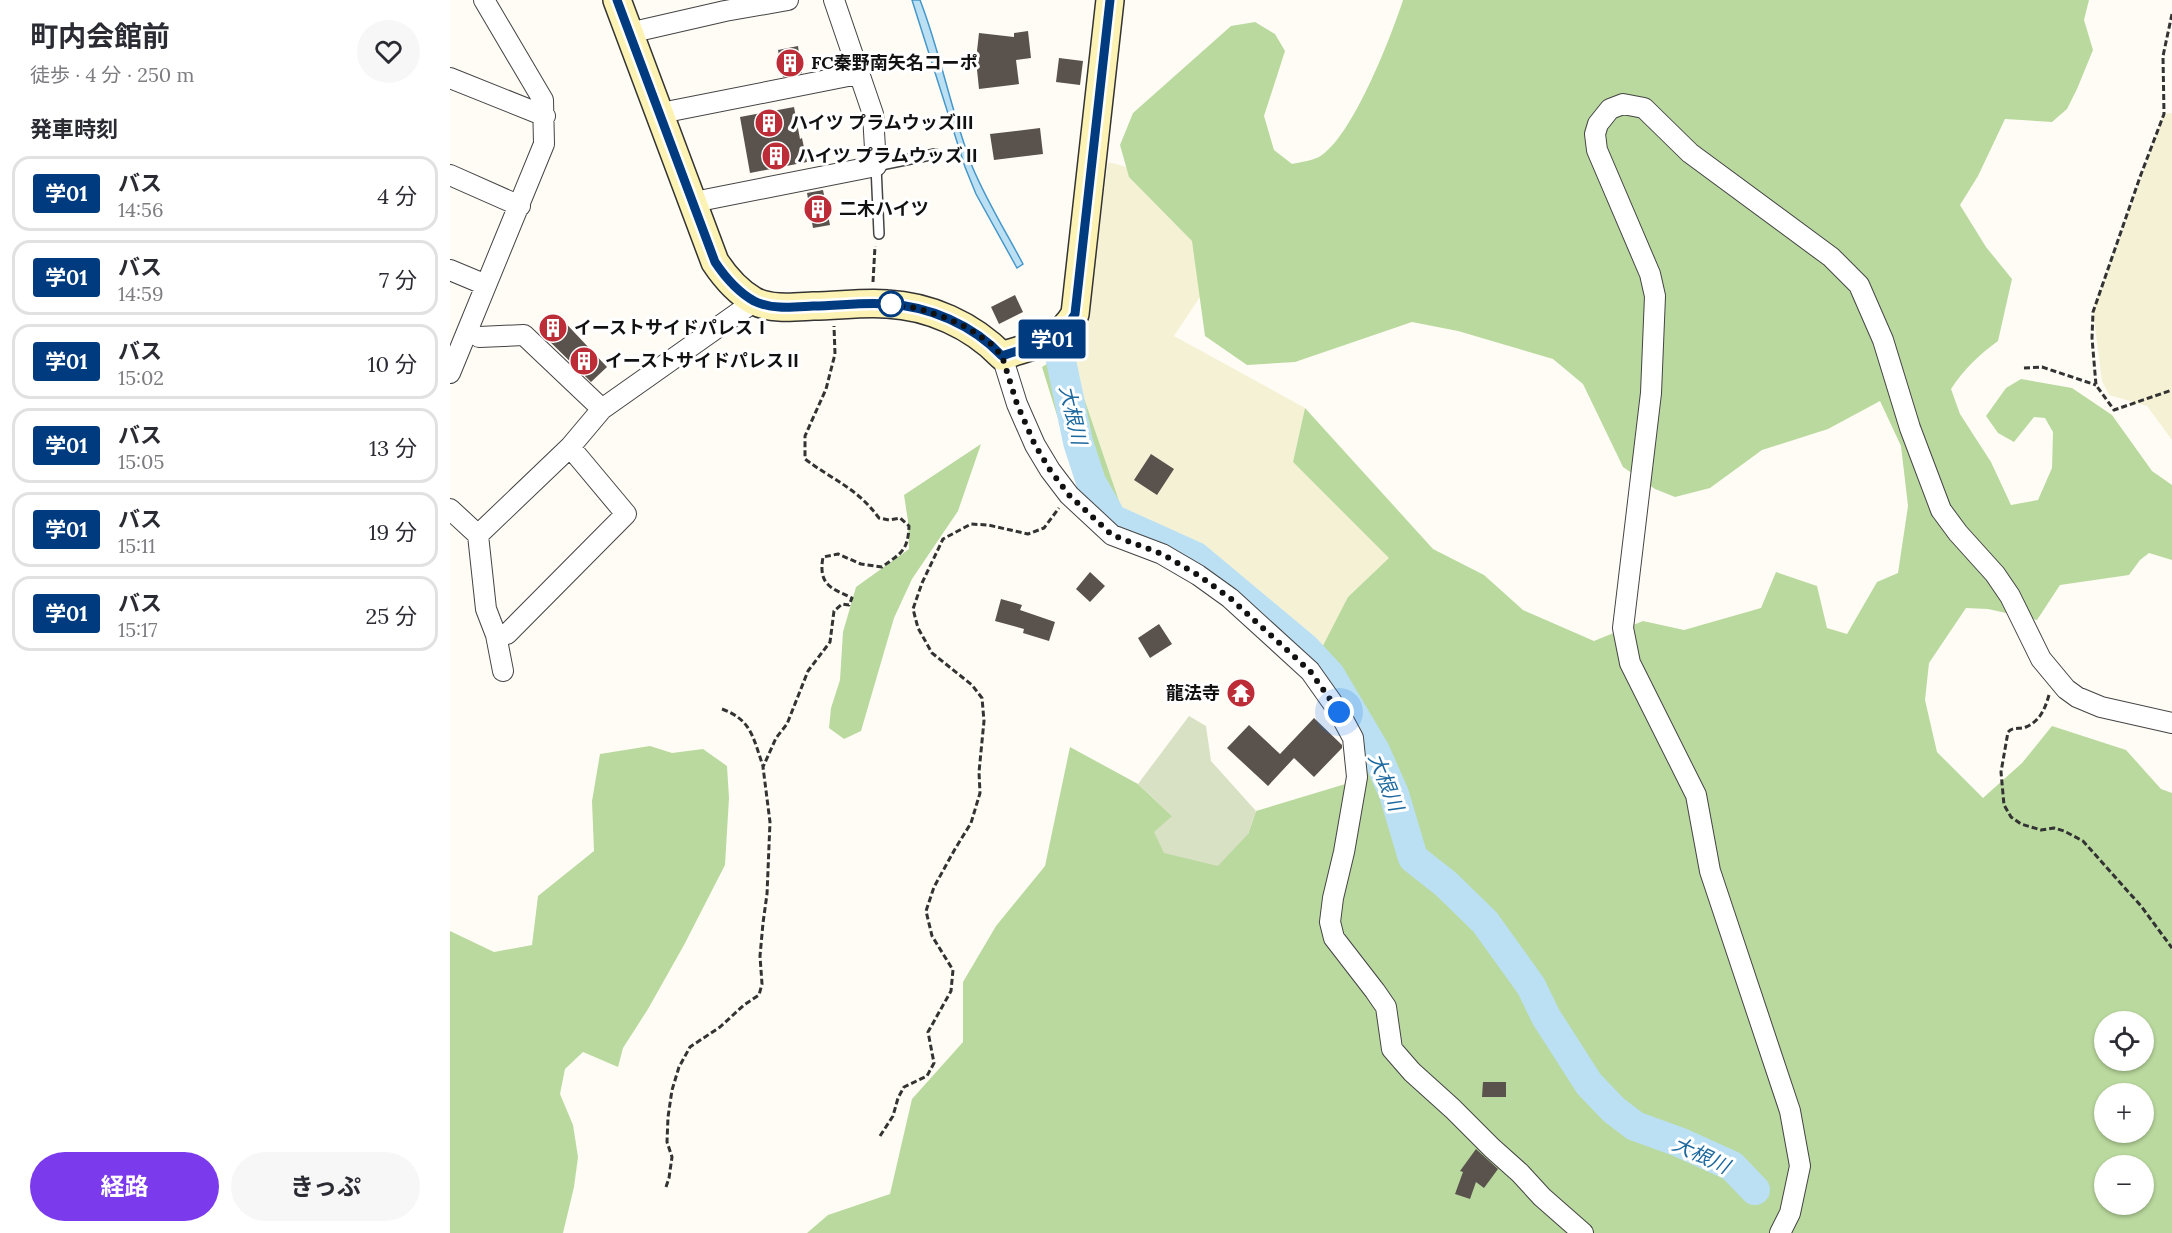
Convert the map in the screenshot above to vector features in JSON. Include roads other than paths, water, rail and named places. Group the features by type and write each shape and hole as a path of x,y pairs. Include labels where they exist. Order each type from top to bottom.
{"street":[{"path":"451,367 544,144 543,100 484,0"},
{"path":"617,0 715,262 737,289 755,301 777,307 886,304 917,308 968,328 990,343 1002,356 1017,404 1035,445 1069,495 1112,535 1162,554 1198,575 1230,598 1310,671 1339,712 1353,738 1357,777 1344,852 1333,898 1330,922 1334,939 1386,1007 1392,1049 1412,1072 1520,1173 1542,1197 1583,1233"},
{"path":"629,33 724,5 788,0"},
{"path":"694,202 876,166 873,114 834,0"},
{"path":"1002,356 1056,337 1067,328 1075,314 1110,0"},
{"path":"661,113 858,74"},
{"path":"450,78 545,116"},
{"path":"1780,1233 1790,1213 1800,1166 1790,1111 1710,871 1696,795 1630,663 1623,628 1651,393 1655,296 1650,274 1597,150 1595,134 1598,124 1610,109 1623,104 1644,108 1690,153 1831,257 1859,285 1883,340 1910,428 1941,510 1958,533 1995,574 2010,596 2041,659 2077,697 2101,707 2172,723"},
{"path":"450,175 520,206"},
{"path":"450,270 486,285"},
{"path":"478,535 570,447 602,409 755,301"},
{"path":"479,337 524,335 602,409"},
{"path":"496,635 507,634 626,514 570,447"},
{"path":"450,509 478,535 486,609 496,635 503,671"}],"lane":[{"path":"877,236 876,166 935,154"}],"water":[{"path":"912,0 920,0 972,166 1023,264 1017,268 976,194 965,167"}],"waterway":[{"name":"大根川","path":"1059,351 1078,442 1091,482 1112,519 1196,557 1305,648 1330,675 1375,751 1394,794 1413,858 1446,884 1485,922 1531,986 1546,1017 1589,1084 1614,1110 1635,1126 1679,1142 1732,1166 1755,1190"}],"place":[{"name":"FC秦野南矢名コーポ","path":"790,63"},
{"name":"ハイツ プラムウッズⅢ","path":"769,123"},
{"name":"ハイツ プラムウッズⅡ","path":"776,156"},
{"name":"二木ハイツ","path":"818,209"},
{"name":"イーストサイドパレスⅠ","path":"553,328"},
{"name":"イーストサイドパレスⅡ","path":"584,361"},
{"name":"龍法寺","path":"1241,693"}]}
